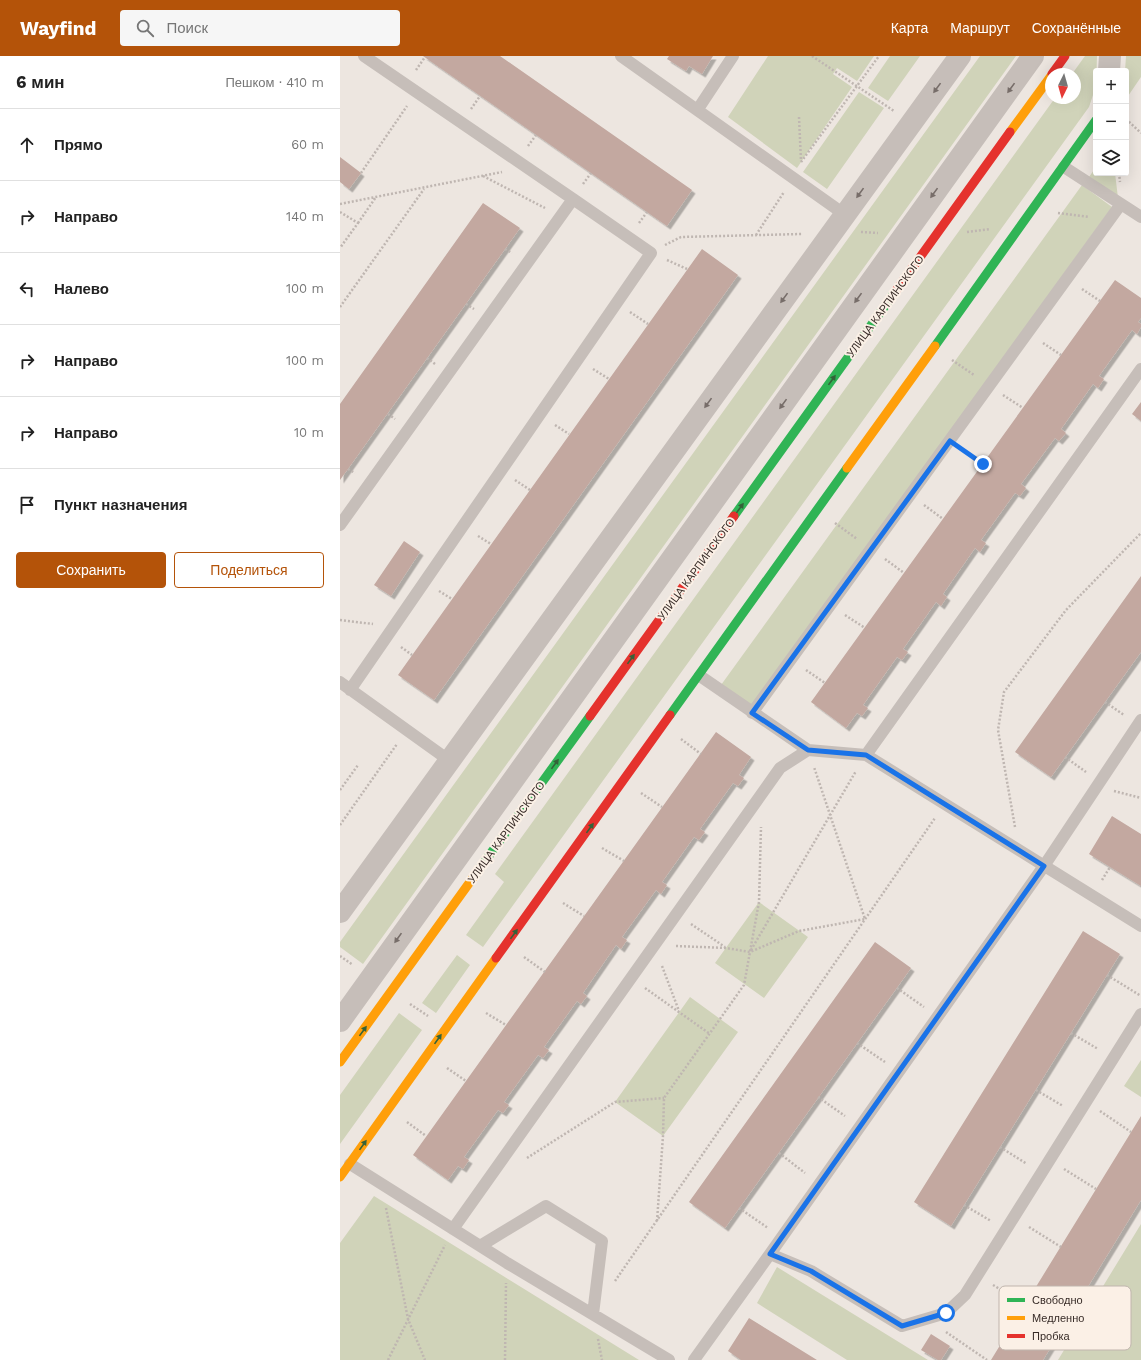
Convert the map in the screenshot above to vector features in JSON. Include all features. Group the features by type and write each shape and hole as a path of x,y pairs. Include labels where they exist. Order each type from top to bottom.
{"street":[{"path":"340,912 844,214 960,56"},
{"path":"340,1021 1033,56"},
{"name":"УЛИЦА КАРПИНСКОГО","path":"1057,68 1065,56"},
{"path":"1109,68 1110,56"},
{"name":"УЛИЦА КАРПИНСКОГО","path":"340,1062 1045,85"},
{"path":"340,1177 700,676 1093,124"}],"lane":[{"path":"364,56 651,252 345,686 450,761"},
{"path":"621,56 698,109 844,214"},
{"path":"698,109 733,56"},
{"path":"1064,167 1141,217"},
{"path":"340,525 573,199"},
{"path":"752,713 1121,204"},
{"path":"866,755 1141,369"},
{"path":"700,676 808,750 866,755 1141,926"},
{"path":"694,1360 1044,866 1139,722"},
{"path":"453,1229 762,792 780,768 808,750"},
{"path":"770,1254 811,1271 902,1326 946,1313 965,1295 1141,1014"},
{"path":"350,1164 507,1263 669,1360"},
{"path":"480,1246 546,1206 602,1241 593,1314"}],"path":[{"path":"812,56 894,111"},
{"path":"756,235 794,178 801,162 879,56"},
{"path":"361,173 417,92"},
{"path":"799,117 801,162"},
{"path":"1129,122 1141,133"},
{"path":"340,204 528,168"},
{"path":"483,176 561,216"},
{"path":"340,307 425,188"},
{"path":"340,248 376,197"},
{"path":"340,212 358,223"},
{"path":"1055,212 1110,220"},
{"path":"651,252 680,237 808,234"},
{"path":"1067,278 1100,301"},
{"path":"1028,333 1061,355"},
{"path":"950,441 983,464"},
{"path":"910,494 943,519"},
{"path":"1020,851 998,730 1004,692 1066,610 1141,533"},
{"path":"831,605 865,628"},
{"path":"340,620 372,624 378,620"},
{"path":"791,660 825,683"},
{"path":"1105,702 1139,722"},
{"path":"340,825 407,730"},
{"path":"679,737 701,754"},
{"path":"808,750 865,919"},
{"path":"750,952 866,755"},
{"path":"1065,757 1098,784 1141,798"},
{"path":"340,790 358,765"},
{"path":"639,792 662,808"},
{"path":"656,1222 663,1136 664,1098 744,984 759,902 762,792"},
{"path":"593,1314 944,804"},
{"path":"600,846 624,861"},
{"path":"560,901 584,916"},
{"path":"676,914 726,948"},
{"path":"673,946 726,948 750,952 799,931 865,919"},
{"path":"521,955 545,972"},
{"path":"340,956 357,967"},
{"path":"661,963 679,1012"},
{"path":"1107,975 1141,996"},
{"path":"630,978 710,1034"},
{"path":"897,988 938,1016"},
{"path":"410,1003 428,1017"},
{"path":"481,1010 506,1026"},
{"path":"1071,1033 1113,1058"},
{"path":"857,1043 899,1072"},
{"path":"442,1064 466,1081"},
{"path":"1036,1090 1077,1115"},
{"path":"522,1161 615,1102 664,1098"},
{"path":"818,1098 860,1126"},
{"path":"1086,1102 1131,1132"},
{"path":"402,1119 426,1136"},
{"path":"1000,1147 1042,1173"},
{"path":"778,1153 820,1184"},
{"path":"1049,1160 1096,1189"},
{"path":"382,1184 408,1319 425,1360"},
{"path":"964,1205 1006,1230"},
{"path":"739,1208 782,1237"},
{"path":"1013,1218 1060,1247"},
{"path":"388,1360 453,1229"},
{"path":"505,1360 507,1263"},
{"path":"977,1275 999,1288"},
{"path":"928,1319 987,1360"}],"green space":[{"path":"768,56 874,56 857,81 837,68 833,74 852,87 797,168 728,117"},
{"path":"890,56 920,56 888,101 868,88"},
{"path":"980,56 1016,56 363,964 340,947 340,942"},
{"path":"1085,56 1097,56 1097,68 1093,68 1093,95 1089,107 483,947 466,935 504,882 495,874 1051,104 1081,104 1081,68 1076,68"},
{"path":"1126,56 1141,56 1141,77 1129,95 1129,68 1125,68"},
{"path":"859,92 884,108 827,189 803,172"},
{"path":"1093,171 1093,176 1115,176 1118,198 1089,177"},
{"path":"1082,185 1112,207 751,707 721,685"},
{"path":"759,902 808,937 764,998 715,963"},
{"path":"457,955 470,965 436,1013 422,1003"},
{"path":"690,997 738,1032 663,1136 615,1102"},
{"path":"399,1013 422,1030 340,1144 340,1095"},
{"path":"1141,1060 1141,1097 1124,1086"},
{"path":"374,1196 639,1360 340,1360 340,1243"},
{"path":"1141,1224 1141,1360 1058,1360 1064,1350 1131,1350 1131,1286 1103,1286"},
{"path":"777,1267 928,1360 847,1360 757,1303"}],"building":[{"path":"423,56 500,56 692,190 667,226"},
{"path":"669,56 713,56 702,74 689,66 686,71 667,59"},
{"path":"340,157 361,173 349,189 340,182"},
{"path":"483,203 520,228 340,480 340,404"},
{"path":"702,249 738,275 434,700 398,675"},
{"path":"1115,280 1141,298 1141,318 1138,322 1141,324 1141,327 1137,334 1132,330 1099,376 1104,379 1098,388 1093,384 1061,429 1066,433 1059,441 1055,438 1021,484 1026,488 1020,496 1015,493 981,540 986,543 980,552 975,548 943,594 947,597 941,606 936,602 903,649 908,652 902,660 897,657 863,705 868,708 862,716 857,713 846,728 811,702"},
{"path":"1141,402 1141,421 1132,414"},
{"path":"404,541 420,552 391,596 374,585"},
{"path":"1141,576 1141,652 1051,777 1015,752"},
{"path":"716,732 751,757 739,775 744,778 738,786 733,783 700,829 705,832 699,840 694,837 662,882 667,885 661,894 656,890 622,937 627,940 621,949 616,945 583,993 587,996 581,1004 577,1001 544,1047 549,1050 543,1058 538,1055 504,1102 509,1105 503,1113 498,1110 464,1157 469,1160 463,1169 458,1166 448,1180 413,1155"},
{"path":"1112,816 1141,834 1141,886 1089,854"},
{"path":"1083,931 1120,954 951,1226 914,1202"},
{"path":"875,942 911,968 725,1228 689,1202"},
{"path":"1141,1116 1141,1200 1088,1286 1036,1286"},
{"path":"749,1318 817,1360 741,1360 728,1351"},
{"path":"931,1334 950,1346 941,1360 938,1360 921,1350"},
{"path":"999,1347 999,1350 1049,1350 1043,1360 991,1360"}],"traffic: fast":[{"path":"935,346 1093,124"},
{"path":"734,516 895,292"},
{"path":"670,715 847,468"},
{"path":"475,875 590,716"}],"traffic: slow":[{"path":"1010,132 1045,84"},
{"path":"847,468 935,346"},
{"path":"340,1062 475,875"},
{"path":"340,1177 496,958"}],"traffic: jam":[{"path":"1056,68 1065,56"},
{"path":"895,292 1010,132"},
{"path":"590,716 734,516"},
{"path":"496,958 670,715"}],"route":[{"path":"946,1313 902,1326 811,1271 770,1254 1044,866 866,755 808,750 752,713 950,441 983,464"}]}
